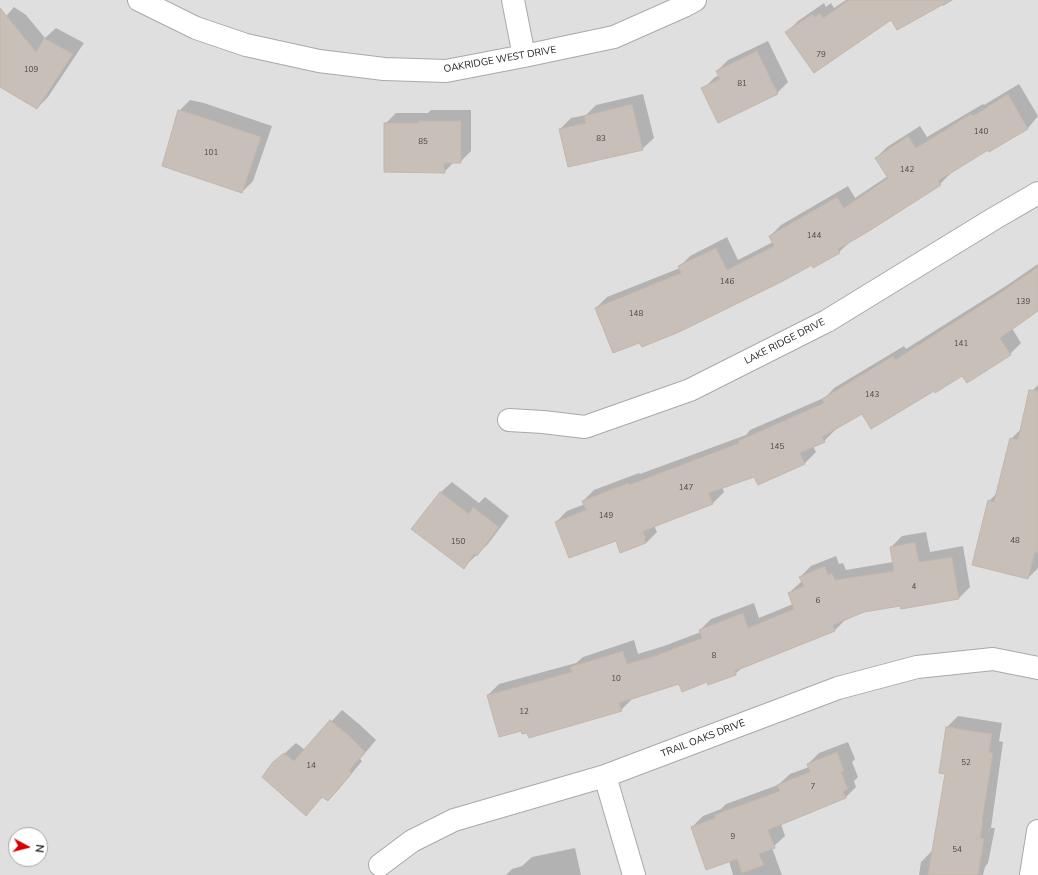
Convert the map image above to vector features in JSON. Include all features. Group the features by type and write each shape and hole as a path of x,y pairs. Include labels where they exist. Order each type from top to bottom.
{"street":[{"name":"OAKRIDGE WEST DRIVE","path":"139,0 196,28 246,45 319,61 384,69 446,71 614,37 695,0"},
{"path":"513,0 524,56"},
{"name":"LAKE RIDGE DRIVE","path":"509,420 585,426 690,390 827,321 1038,193"},
{"name":"TRAIL OAKS DRIVE","path":"380,865 412,841 454,820 605,776 838,688 917,666 993,659 1038,668"},
{"path":"605,776 634,875"},
{"path":"1031,875 1038,831"}],"shaded area":[{"path":"0,0 1038,0 1038,875 0,875"}],"building":[{"path":"849,0 951,0 897,30 891,20 814,73 785,32 812,14 814,17 820,13 823,18"},
{"path":"0,8 36,52 44,38 73,54 37,109 0,87"},
{"path":"757,51 778,94 718,123 701,88 720,79 716,71"},
{"path":"1008,94 1028,129 989,152 988,150 938,181 941,185 838,249 840,253 813,268 812,265 781,282 679,332 642,347 639,343 613,353 595,308 681,273 678,266 716,248 727,270 774,246 769,236 837,197 844,208 888,178 875,158 908,136 916,148 971,114 973,116"},
{"path":"632,104 643,150 568,167 559,129 586,123 584,116"},
{"path":"178,110 261,137 242,193 162,166"},
{"path":"419,121 461,121 461,163 444,163 445,173 384,172 384,123 419,123"},
{"path":"1038,267 1038,311 1000,338 1011,355 967,383 962,376 871,429 862,414 822,437 825,442 800,453 805,464 758,485 754,477 709,493 713,504 642,532 646,543 620,553 616,541 569,558 555,522 586,510 582,501 628,483 629,485 739,443 738,441 824,403 822,399 893,356 895,360"},
{"path":"1029,390 1038,391 1038,553 1035,552 1028,579 972,565 988,500 994,502 1010,438 1018,440"},
{"path":"440,492 469,514 473,507 499,527 477,556 474,554 464,569 411,529"},
{"path":"915,542 919,562 952,557 959,599 901,609 900,606 864,612 833,625 835,631 735,671 736,675 708,685 707,682 682,692 679,684 619,703 622,711 529,738 527,733 522,734 521,731 499,737 487,695 572,672 570,667 623,651 627,664 652,657 702,638 699,630 743,613 748,628 794,609 788,593 804,586 799,577 825,566 828,575 832,573 835,580 894,571 890,547"},
{"path":"330,720 365,752 349,771 352,773 328,801 322,797 306,816 262,777 273,762 284,753 294,761"},
{"path":"946,727 992,734 989,752 993,753 982,821 980,838 984,839 978,875 928,875 945,774 939,773"},
{"path":"837,752 844,771 841,772 848,789 843,791 846,798 768,830 775,848 759,854 764,865 742,873 737,859 706,870 691,827 715,818 714,815 780,791 777,785 810,772 807,764"}]}
